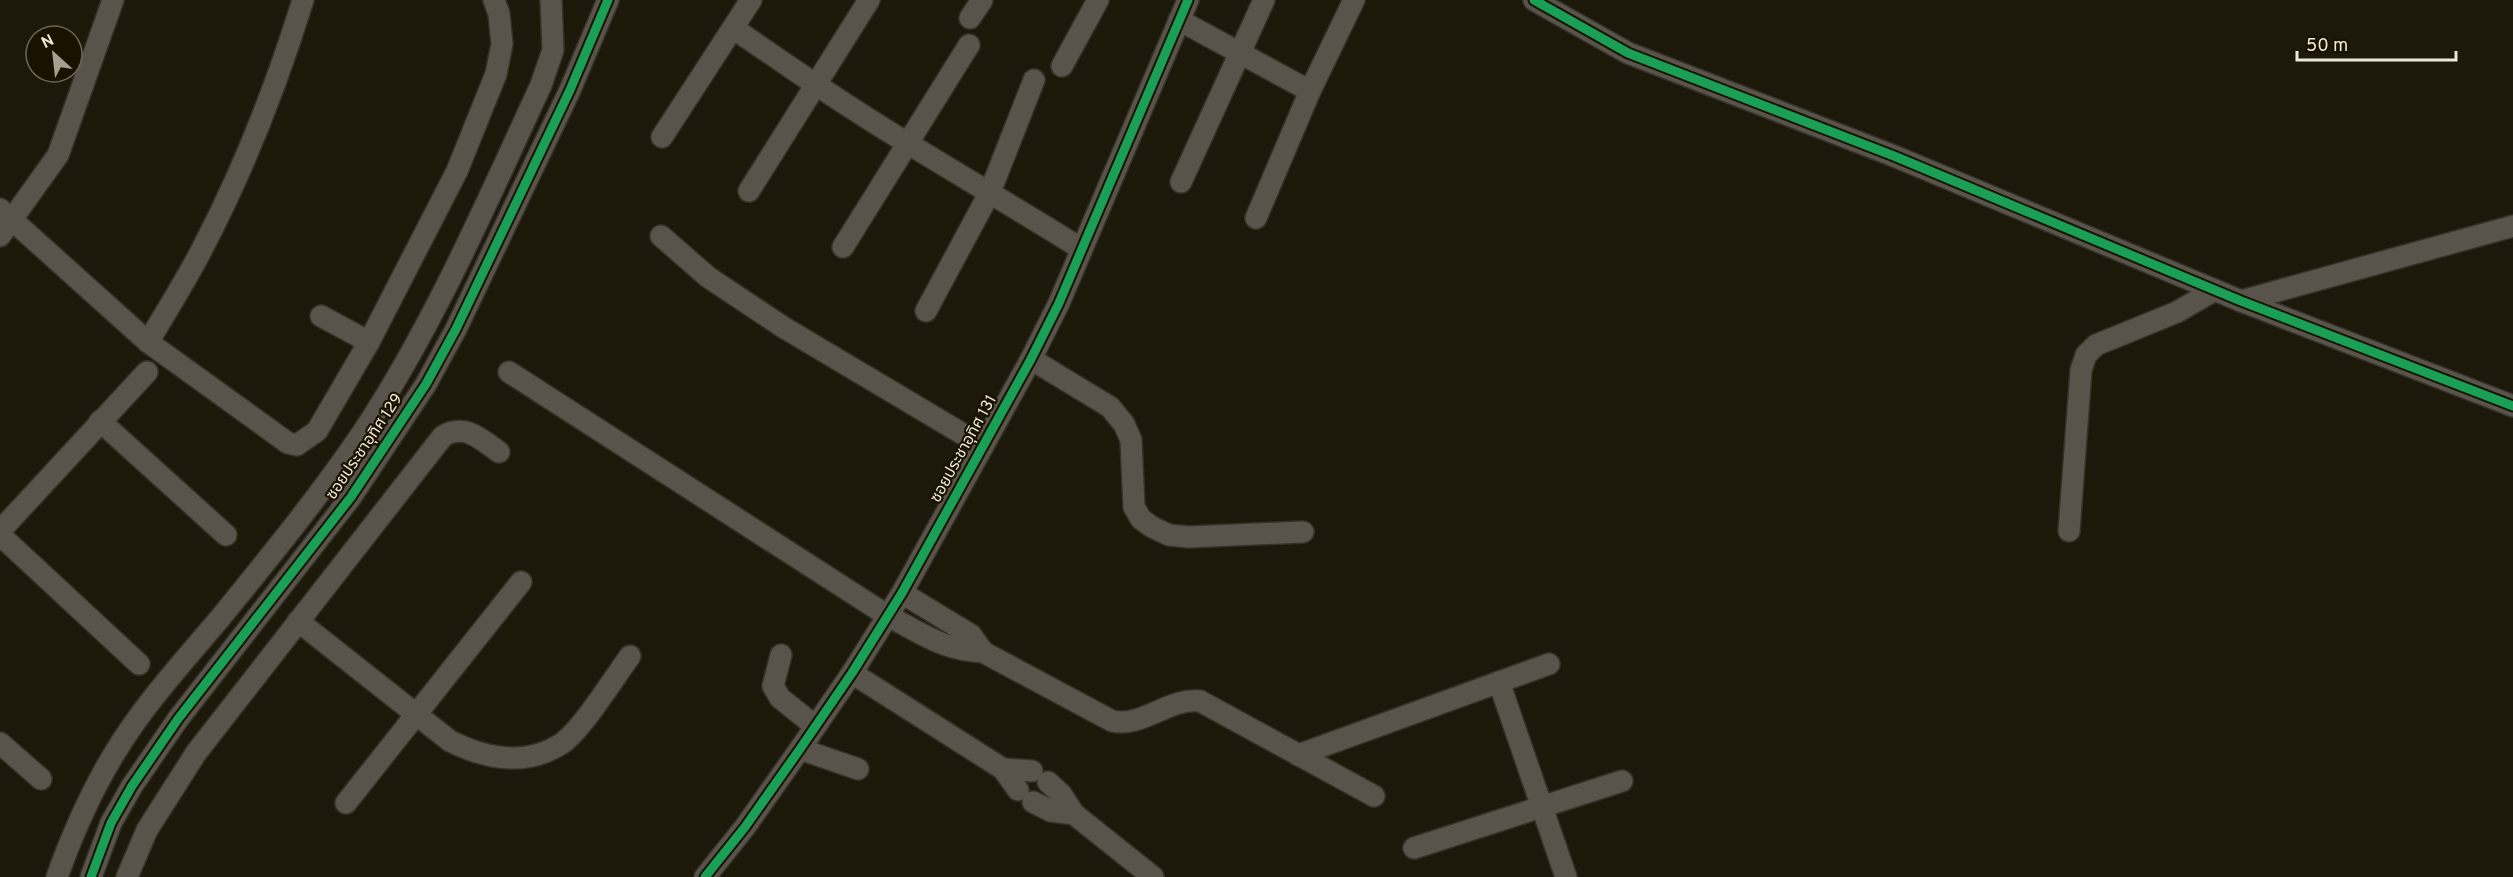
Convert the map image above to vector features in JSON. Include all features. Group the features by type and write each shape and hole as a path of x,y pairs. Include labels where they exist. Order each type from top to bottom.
{"street":[{"path":"0,236 7,214 58,154 114,0"},
{"path":"148,342 223,207 261,114 303,0"},
{"path":"7,214 148,342 288,443 297,445 317,431 369,342 457,171 496,74 502,44 499,14 494,0"},
{"name":"ซอยประชาอุทิศ 129","path":"57,877 88,804 114,753 165,683 324,486 361,435 434,312 541,85 553,50 551,0"},
{"name":"ซอยประชาอุทิศ 129","path":"91,877 111,823 132,786 178,719 351,497 426,384 456,328 570,90 593,41 608,0"},
{"path":"662,137 751,0"},
{"path":"749,191 869,0"},
{"path":"1062,66 1098,0"},
{"name":"ซอยประชาอุทิศ 131","path":"705,877 745,826 852,673 902,593 983,446 1059,303 1080,248 1188,0"},
{"path":"1181,182 1264,0"},
{"path":"1256,218 1310,91 1354,0"},
{"path":"1534,0 1628,53 1894,156 2241,301 2513,406"},
{"path":"1179,20 1310,91"},
{"path":"733,28 815,85 1080,248"},
{"path":"843,247 969,45"},
{"path":"926,311 990,192 1034,80"},
{"path":"2241,301 2513,226"},
{"path":"661,236 708,277 783,327 983,446"},
{"path":"2069,531 2081,370 2086,355 2096,345 2177,312 2215,290"},
{"path":"321,316 369,342"},
{"path":"1031,358 1110,407 1124,424 1131,440 1134,507 1141,519 1152,527 1169,535 1189,537 1303,532"},
{"path":"140,664 0,533 147,372"},
{"path":"509,372 888,616 946,646 961,651 983,652 1112,721 1124,723 1188,700 1200,701 1374,796"},
{"path":"100,421 226,535"},
{"path":"127,877 147,830 169,792 196,753 443,436 451,431 462,430 472,433 499,452"},
{"path":"346,803 520,582"},
{"path":"902,593 971,635 983,652"},
{"path":"231,604 255,620"},
{"path":"298,621 450,741 473,753 518,760 538,755 562,744 576,730 630,656"},
{"path":"781,655 773,686 780,698 815,726"},
{"path":"1298,755 1549,664"},
{"path":"852,673 1003,769 1025,796 1051,811 1074,814"},
{"path":"1499,682 1566,877"},
{"path":"0,743 41,778"},
{"path":"800,749 858,769"},
{"path":"1003,769 1040,777 1061,794 1074,814 1153,877"},
{"path":"1414,848 1622,780"}],"cycle path":[{"path":"91,877 111,823 132,786 178,719 351,497 426,384 456,329 570,90 608,0"},
{"path":"705,877 745,827 852,673 902,593 1031,359 1059,303 1188,0"},
{"path":"1534,0 1628,53 1894,156 2241,301 2513,406"}]}
